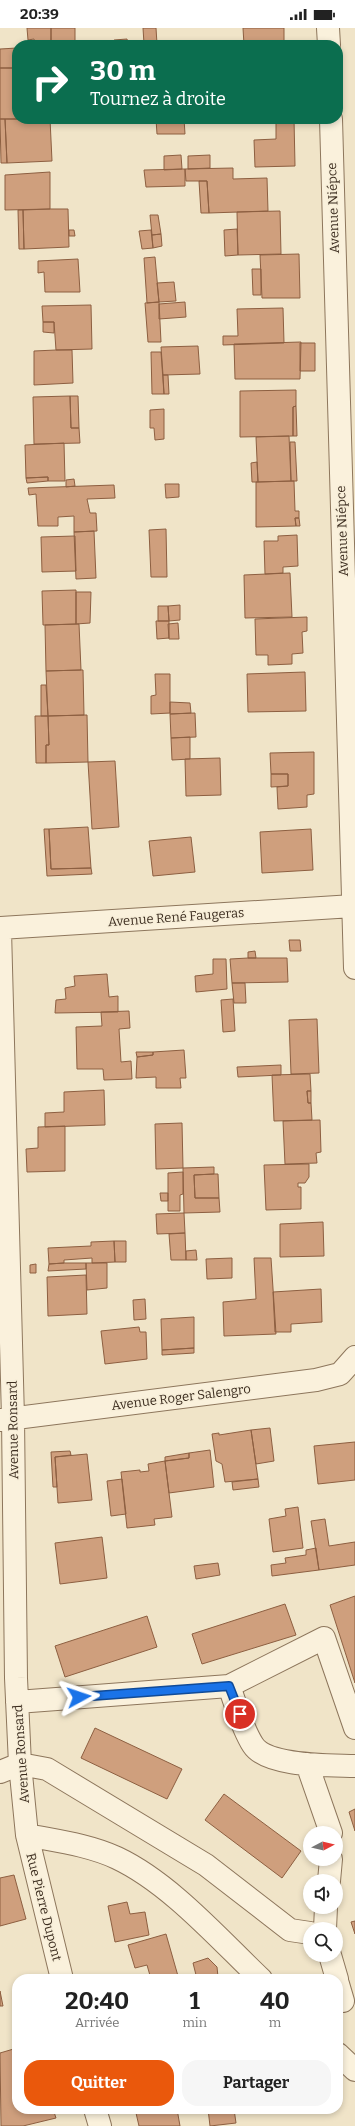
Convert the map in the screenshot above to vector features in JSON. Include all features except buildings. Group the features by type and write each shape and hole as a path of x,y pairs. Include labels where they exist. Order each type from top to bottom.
{"street":[{"path":"328,28 329,40"},
{"name":"Avenue Niépce","path":"331,124 355,968"},
{"name":"Avenue René Faugeras","path":"0,929 353,906"},
{"name":"Avenue Ronsard","path":"0,929 6,1419 20,1764 27,1835"},
{"name":"Avenue Roger Salengro","path":"6,1419 316,1380 340,1374 355,1357"},
{"path":"17,1702 229,1686 324,1638 355,1728"},
{"path":"229,1686 253,1747 269,1757 307,1764 355,1766"},
{"path":"0,1772 20,1764 47,1769 206,1865 290,1930 303,1932"},
{"path":"307,1764 329,1826"},
{"path":"27,1835 97,1850 138,1869 183,1905 255,1974"},
{"name":"Rue Pierre Dupont","path":"27,1835 61,1974"},
{"path":"332,1962 336,1974"},
{"path":"343,2059 355,2070"},
{"path":"96,2114 100,2126"}],"route":[{"path":"79,1697 229,1686 240,1714"}]}
